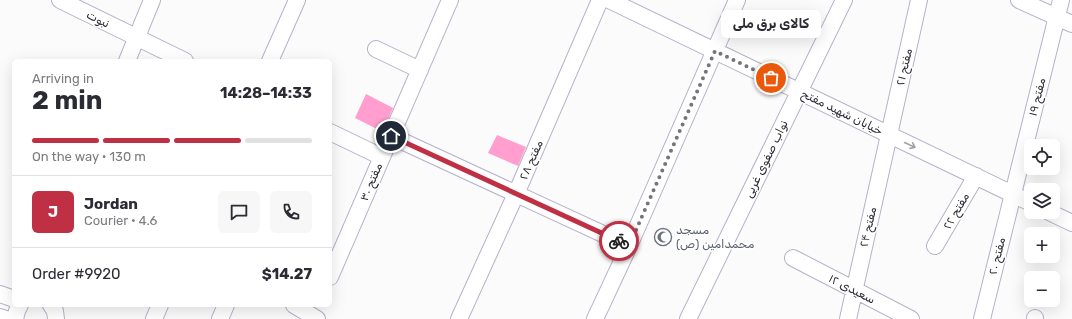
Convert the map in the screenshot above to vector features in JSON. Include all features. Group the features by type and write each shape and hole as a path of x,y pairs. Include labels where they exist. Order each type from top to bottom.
{"street":[{"name":"نبوت","path":"60,0 137,37 168,57"},
{"path":"128,59 152,0"},
{"path":"271,59 298,0"},
{"name":"مفتح ۳۰","path":"332,272 450,0"},
{"name":"مفتح ۲۸","path":"459,319 516,194 600,0"},
{"name":"خیابان شهید مفتح","path":"610,0 1024,200"},
{"path":"596,319 737,0"},
{"name":"نواب صفوی غربی","path":"688,319 844,0"},
{"name":"مفتح ۲۱","path":"889,135 919,0"},
{"path":"1019,0 1072,24"},
{"name":"مفتح ۱۹","path":"1013,194 1061,0"},
{"path":"376,49 420,70"},
{"path":"332,133 382,157"},
{"name":"مفتح ۲۴","path":"848,319 889,135"},
{"path":"391,136 629,246"},
{"name":"مفتح ۲۲","path":"935,246 976,176"},
{"name":"مفتح ۲۰","path":"982,319 1013,194"},
{"path":"1060,217 1072,223"},
{"name":"سعیدی ۱۲","path":"793,258 911,319"},
{"path":"0,294 12,298"},
{"path":"15,319 19,307"},
{"path":"154,319 159,307"},
{"path":"220,319 225,307"},
{"path":"298,307 315,315"},
{"path":"0,317 6,319"}],"building":[{"path":"366,94 393,108 383,132 355,118"},
{"path":"497,135 526,147 518,166 488,153"}],"way so far":[{"path":"619,241 629,246 715,51 771,78"}],"place":[{"name":"کالای برق ملی","path":"771,78"},
{"name":"مسجد محمدامین (ص)","path":"663,237"}],"route":[{"path":"391,136 619,241"}]}
